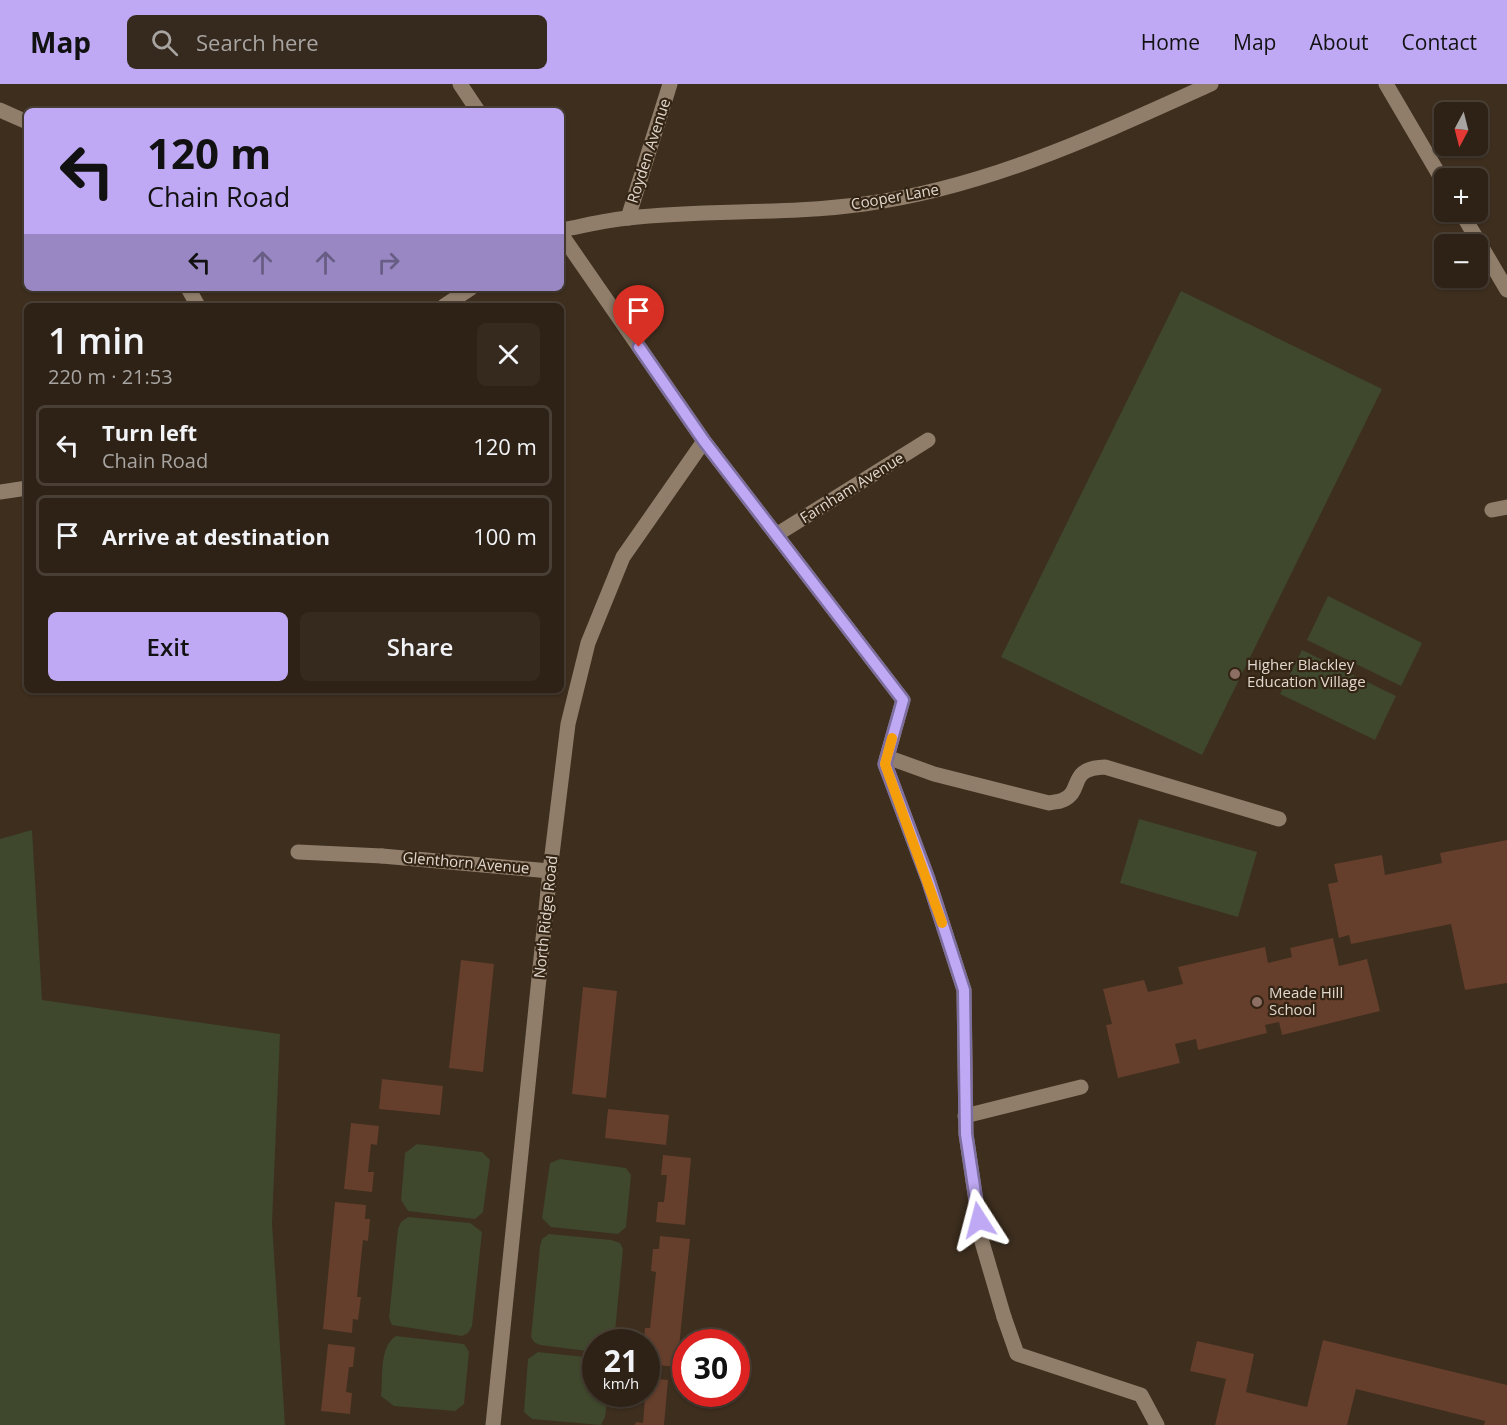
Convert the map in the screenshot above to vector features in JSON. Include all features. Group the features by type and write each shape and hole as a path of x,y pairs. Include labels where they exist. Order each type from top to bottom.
{"street":[{"path":"460,84 476,108"},
{"name":"Royden Avenue","path":"627,218 670,84"},
{"name":"Cooper Lane","path":"564,231 627,218 864,204 947,188 1019,167 1084,141 1210,84"},
{"path":"1386,84 1435,168"},
{"path":"0,110 24,121"},
{"path":"1467,222 1507,290"},
{"path":"564,236 704,441 903,700 885,764 928,879 964,990 966,1134 982,1242 1004,1317 1017,1354 1141,1395 1157,1425"},
{"path":"448,303 466,291"},
{"name":"Farnham Avenue","path":"776,535 928,440"},
{"name":"North Ridge Road","path":"492,1425 550,871 568,724 588,643 623,557 704,441"},
{"path":"0,492 24,488"},
{"path":"887,758 934,774 1049,803 1063,801 1069,796 1083,772 1088,768 1105,766 1279,819"},
{"name":"Glenthorn Avenue","path":"298,852 382,856 550,871"},
{"path":"965,1116 1081,1087"}],"green space":[{"path":"1181,291 1382,389 1202,755 1001,657"},
{"path":"1328,596 1422,643 1401,686 1307,640"},
{"path":"1302,650 1396,696 1375,740 1280,694"},
{"path":"1139,819 1257,852 1238,917 1120,883"},
{"path":"32,830 42,1000 280,1034 272,1223 285,1425 0,1425 0,839"},
{"path":"417,1144 482,1152 490,1160 483,1212 475,1219 408,1211 401,1200 405,1153"},
{"path":"560,1159 626,1168 631,1175 626,1227 618,1234 551,1227 542,1218 550,1163"},
{"path":"408,1217 470,1223 482,1232 472,1326 468,1333 462,1336 392,1325 389,1318 398,1229 401,1222"},
{"path":"549,1234 611,1240 620,1243 623,1249 615,1329 582,1329 582,1350 540,1345 531,1337 542,1239"},
{"path":"396,1336 464,1344 469,1352 464,1404 455,1411 394,1406 381,1396 384,1355"},
{"path":"538,1352 582,1357 582,1407 606,1407 601,1425 532,1419 524,1412 528,1359"}],"building":[{"path":"1507,840 1507,983 1465,990 1451,924 1351,944 1349,935 1339,938 1328,884 1338,882 1334,864 1382,855 1385,875 1442,863 1440,853"},
{"path":"1333,938 1339,966 1367,959 1380,1011 1282,1035 1279,1022 1265,1025 1267,1033 1198,1050 1196,1039 1175,1044 1180,1063 1118,1078 1106,1025 1112,1024 1103,989 1144,980 1148,992 1183,984 1178,967 1265,947 1268,963 1292,957 1290,948"},
{"path":"461,960 494,964 483,1072 449,1068"},
{"path":"583,987 617,991 606,1098 572,1094"},
{"path":"382,1079 443,1086 440,1115 379,1109"},
{"path":"608,1109 669,1115 666,1145 605,1138"},
{"path":"351,1123 379,1126 377,1145 371,1144 368,1172 374,1172 372,1192 344,1189"},
{"path":"663,1155 691,1158 685,1225 656,1222 658,1202 664,1202 667,1175 661,1175"},
{"path":"335,1202 366,1205 365,1219 370,1219 368,1241 363,1240 357,1297 361,1297 358,1320 353,1319 352,1333 323,1329"},
{"path":"660,1236 690,1239 681,1329 672,1329 672,1366 660,1365 660,1329 645,1329 650,1328 656,1272 651,1271 653,1249 659,1249"},
{"path":"1323,1340 1507,1385 1507,1425 1484,1425 1485,1421 1356,1389 1347,1425 1215,1425 1226,1379 1190,1371 1197,1341 1254,1354 1246,1392 1307,1407"},
{"path":"328,1344 355,1347 353,1367 349,1367 346,1392 352,1393 350,1414 321,1411"},
{"path":"660,1379 668,1380 664,1425 635,1425 636,1422 643,1423 644,1407 660,1407"}],"slow traffic":[{"path":"892,738 885,764 942,923"}],"place":[{"name":"Higher Blackley Education Village","path":"1235,674"},
{"name":"Meade Hill School","path":"1257,1002"}],"route":[{"path":"639,347 704,441 903,700 885,764 928,879 964,990 966,1134 979,1220"}]}
